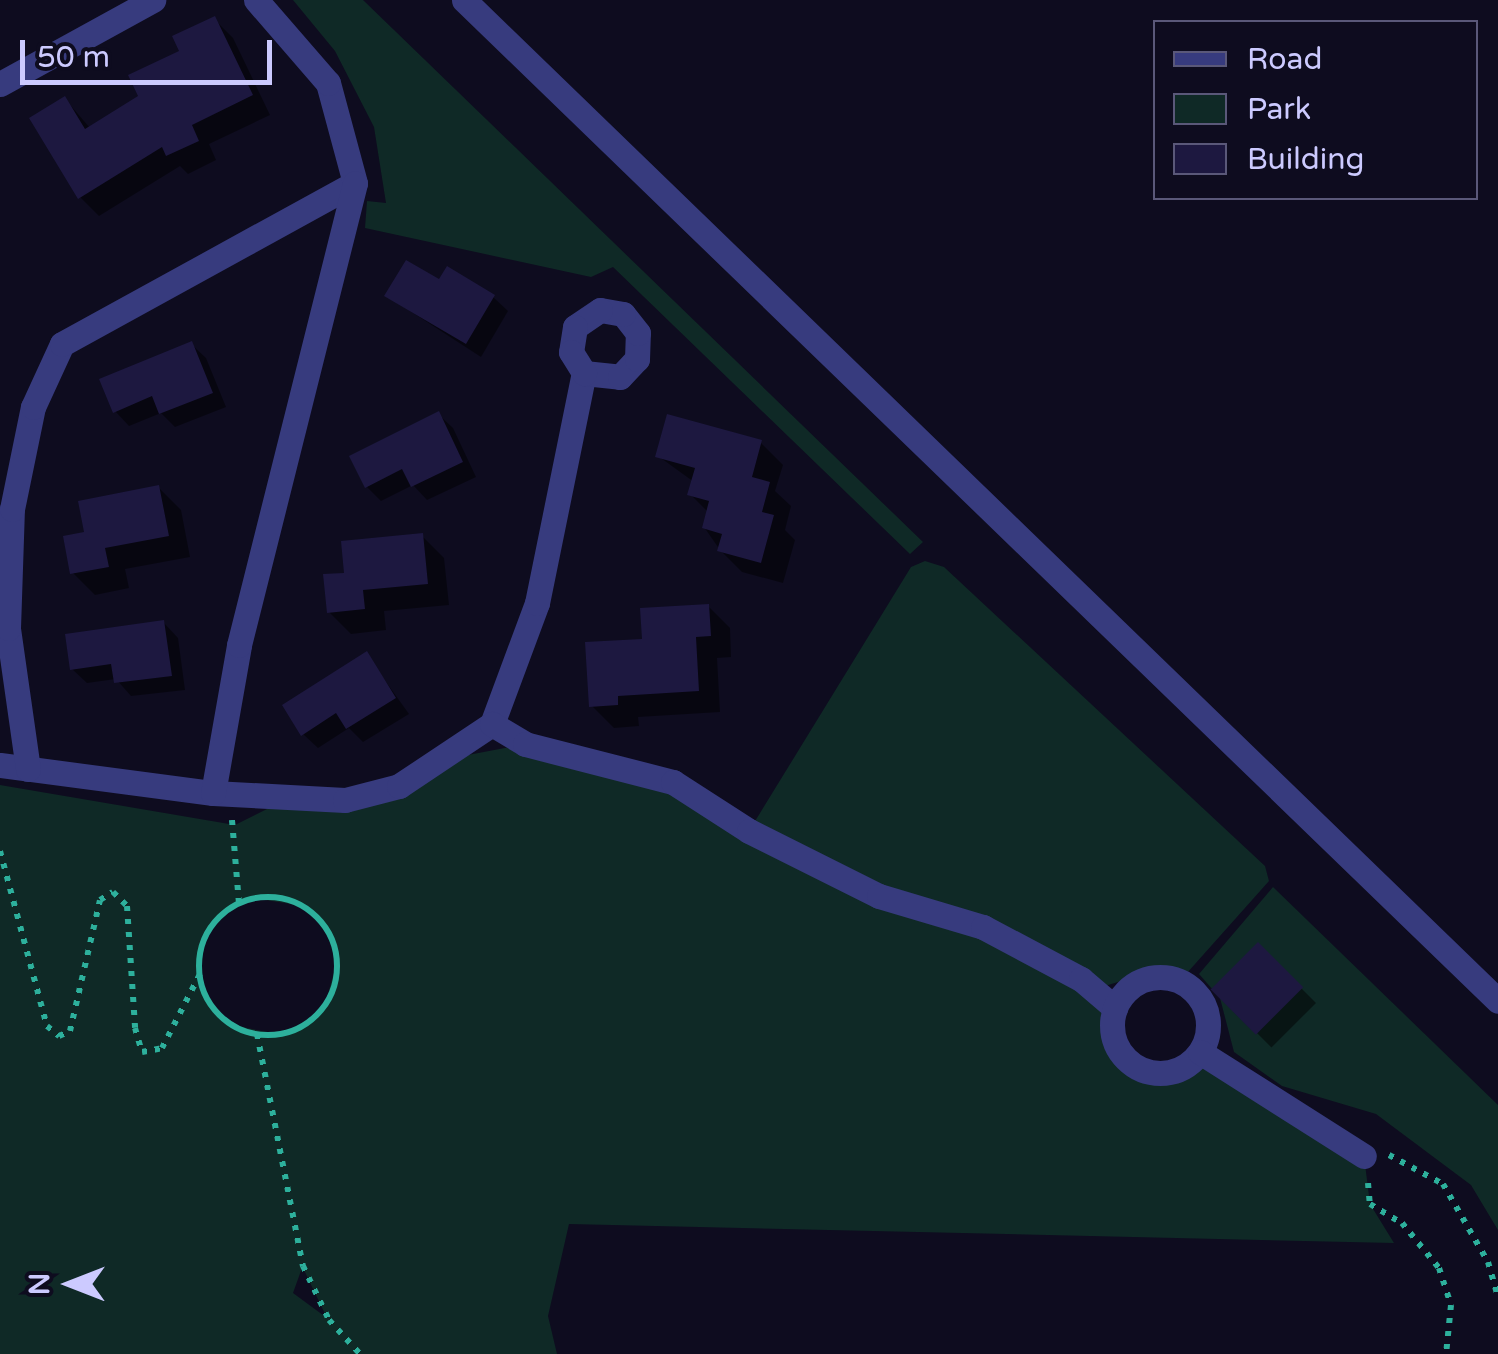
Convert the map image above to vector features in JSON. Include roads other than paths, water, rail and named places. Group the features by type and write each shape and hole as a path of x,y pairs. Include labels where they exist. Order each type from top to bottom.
{"street":[{"path":"0,84 153,0"},
{"path":"214,793 240,645 355,183 328,84 256,0"},
{"path":"464,0 1498,1001"},
{"path":"28,769 8,628 12,510 32,407 62,344 355,183"},
{"path":"0,765 214,793 345,800 400,786 492,724 537,603 584,374"},
{"path":"492,724 525,744 673,782 750,831 878,896 983,927 1081,980 1115,1008"},
{"path":"1168,977 1184,983 1204,1007 1200,1052 1177,1071 1132,1065 1114,1040 1115,1008 1136,983 1168,977"},
{"path":"1200,1052 1364,1156"}]}
